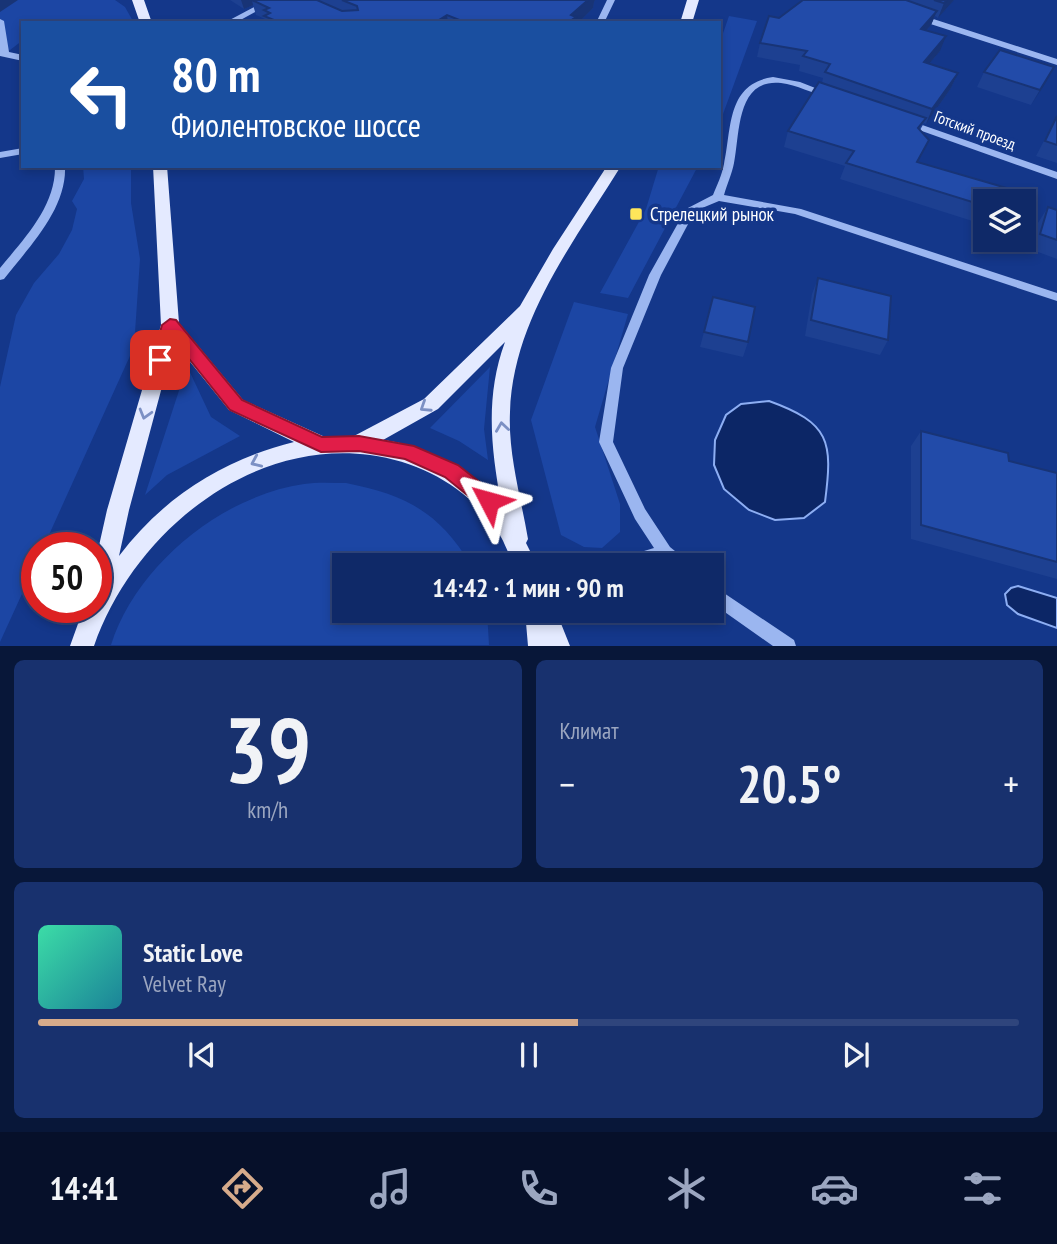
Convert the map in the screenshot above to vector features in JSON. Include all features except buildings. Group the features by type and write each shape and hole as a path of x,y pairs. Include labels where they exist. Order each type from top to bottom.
{"main road":[{"path":"138,0 145,21"},
{"path":"687,21 693,0"},
{"path":"112,537 170,325 160,168"},
{"path":"522,553 500,413 507,368 527,309 613,168"},
{"path":"359,443 431,404 527,309"},
{"path":"170,325 236,405 321,444"},
{"path":"112,583 129,556 172,513 219,478 270,456 321,444 359,443 408,452 452,471 489,501 518,543"},
{"path":"82,646 90,623"},
{"path":"538,623 540,646"},
{"path":"549,623 558,646"}],"street":[{"path":"232,21 273,0"},
{"path":"601,21 611,0"},
{"path":"910,14 1057,62"},
{"path":"0,21 3,54 21,58"},
{"path":"718,197 729,167 735,123 744,96 765,81 796,83 840,99"},
{"name":"Готский проезд","path":"891,117 1057,176"},
{"path":"0,155 21,151"},
{"path":"0,276 43,219 63,178 60,168"},
{"path":"662,553 665,552 640,514 607,442 617,368 655,275 691,209 718,197 797,211 1057,297"},
{"path":"724,601 788,646"}],"shaded area":[{"path":"0,0 115,0 125,7 133,21 21,21 21,42 10,50 0,49"},
{"path":"729,16 757,21 721,120 721,39"},
{"path":"83,168 131,168 131,203 140,259 134,347 50,532 21,532 21,596 0,642 0,387 16,315 34,283 59,254 72,230 77,209 72,201 84,179"},
{"path":"658,168 697,168 628,298 600,293 646,209"},
{"path":"574,302 628,314 595,427 620,504 620,532 602,548 584,547 561,535 531,420"},
{"path":"187,366 211,417 240,436 167,475 145,495"},
{"path":"490,367 484,429 488,460 459,441 430,428"},
{"path":"769,401 805,417 823,437 827,449 825,502 804,518 775,520 749,510 724,489 714,465 715,440 726,415 741,404"},
{"path":"309,483 346,483 403,500 433,519 463,553 332,553 332,623 488,623 489,645 111,645 123,616 140,588 186,539 213,519 242,503 273,491"},
{"path":"1018,586 1057,598 1057,628 1018,614 1007,605 1005,594"}],"place":[{"name":"Стрелецкий рынок","path":"636,214"}],"route":[{"path":"160,360 170,325 236,405 321,444 359,443 408,452 452,471 489,501"}]}
